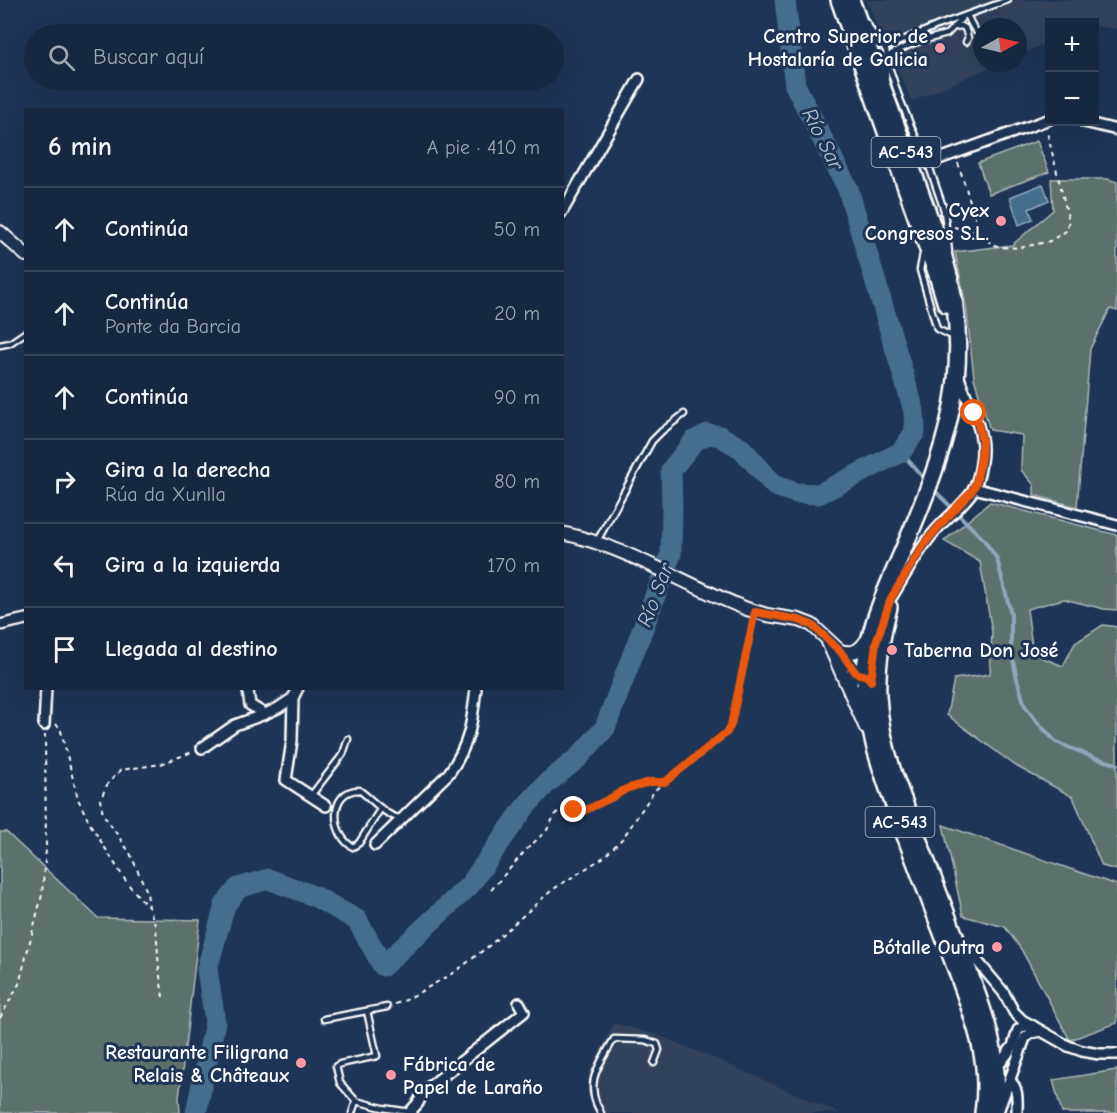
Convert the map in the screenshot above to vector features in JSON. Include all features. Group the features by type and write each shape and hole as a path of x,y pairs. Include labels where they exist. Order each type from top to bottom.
{"main road":[{"name":"AC-543","path":"839,0 877,58 916,216 945,300 957,372"},
{"name":"AC-543","path":"853,0 877,58 944,257 955,306 959,344 953,405 940,453 874,624 858,680 887,787 976,1029 985,1067 983,1113"},
{"name":"AC-543","path":"912,529 889,604 878,660 881,723 900,792 988,1027 996,1069 995,1113"},
{"name":"AC-543","path":"988,1113 992,1079 996,1069"}],"street":[{"path":"564,209 639,79"},
{"path":"928,163 1045,121"},
{"path":"1099,126 1117,130"},
{"path":"0,232 24,253"},
{"path":"858,680 876,643 889,604 920,550 974,488 981,458 981,436 977,420 957,372"},
{"path":"974,488 1117,525"},
{"path":"564,534 597,543 656,567 738,606 755,612 807,622 816,627 840,651 872,701 879,743 900,792"},
{"path":"0,625 24,619"},
{"path":"874,624 866,642 858,680 858,708 874,744"},
{"path":"826,638 858,680"},
{"path":"840,651 848,653 856,651 866,642"},
{"path":"44,722 46,690"},
{"path":"248,690 249,705 265,714"},
{"path":"297,690 293,698 292,741 286,780 326,806"},
{"path":"375,845 449,773 464,751 473,720 476,690"},
{"path":"202,747 235,725 278,708 293,698"},
{"path":"953,930 1004,993 1019,1017 1068,1046 1099,1054 1117,1054"},
{"path":"411,1113 424,1091 524,1012 519,1003"},
{"path":"996,1069 1015,1043 1018,1030 1033,1027"},
{"path":"1021,1046 1028,1035 1034,1031 1033,1027"},
{"path":"995,1113 1010,1081 1021,1046 1022,1033 1033,1027"},
{"path":"1010,1081 1014,1084 1016,1091 1017,1113"}],"lane":[{"path":"845,0 885,72 949,257"},
{"path":"877,58 894,44 1008,0"},
{"path":"972,25 981,10"},
{"path":"877,58 914,43 944,35 966,16"},
{"path":"966,16 972,25"},
{"path":"966,16 964,21 968,37 966,42"},
{"path":"955,27 964,28"},
{"path":"877,58 878,126 888,156"},
{"path":"877,58 891,75 928,163 944,210 955,306"},
{"path":"877,58 937,275"},
{"path":"891,165 916,216"},
{"path":"923,236 923,258 920,270 937,329 952,336"},
{"path":"0,345 10,343 24,333"},
{"path":"597,543 652,441 684,414"},
{"path":"310,797 343,754 348,739"},
{"path":"381,808 359,843 353,847 347,844 340,833 336,811 338,802 352,791 359,790 369,796 388,814 395,818 403,818"},
{"path":"324,1019 387,1007"},
{"path":"367,1011 377,1056 336,1066 340,1083 356,1101 411,1113"},
{"path":"602,1113 593,1092 594,1076 614,1040 645,1040 657,1044 659,1050 654,1063"},
{"path":"352,1113 356,1101"}],"path":[{"path":"951,227 977,232 992,244 1000,247 1019,248 1050,241 1066,231 1069,221 1047,130"},
{"path":"958,163 975,217 977,232"},
{"path":"387,1007 406,1000 455,972 490,945 552,890 604,857 623,838 655,790 727,732 731,725 755,612"},
{"path":"0,1018 19,984 42,895 46,850 44,722 60,727 78,799 90,824 127,883 150,908"},
{"path":"163,997 156,927 147,892 130,853 104,814 100,800 108,783 121,770 161,764 202,747"},
{"path":"491,890 547,830 556,813 563,810 583,811 626,789 651,782 665,782"}],"shaded area":[{"name":"Centro Superior de Hostalaría de Galicia","path":"867,0 1117,0 1117,29 1099,27 1099,18 1045,18 1045,44 1027,51 1027,18 973,18 973,72 979,72 912,101 896,66 896,57 900,53 894,40 881,34"},
{"path":"1043,184 1049,200 1029,209 1033,219 1019,225 1010,197"},
{"path":"614,1023 654,1034 709,1056 839,1113 594,1113 588,1095 589,1073"}],"green space":[{"path":"1037,141 1049,172 989,194 978,163"},
{"path":"1051,179 1108,179 1117,182 1117,311 1110,309 1090,349 1077,507 1034,495 1034,485 1021,470 1022,435 990,430 974,378 966,306 955,252 1012,245 1053,210"},
{"path":"990,502 1117,535 1117,610 1064,599 1027,609 1033,654 1063,666 1075,643 1103,625 1117,627 1117,870 1102,866 1073,797 1016,766 947,715 954,679 990,674 992,632 980,562 944,541"},
{"path":"943,825 1117,885 1117,1023 1070,1040 1021,949 1005,927 963,916"},
{"path":"0,832 6,832 98,918 200,920 179,1098 180,1113 0,1113"},
{"path":"1117,1070 1117,1113 1062,1113 1053,1080"}],"waterway":[{"name":"Río Sar","path":"196,1113 215,1022 207,969 225,905 238,888 268,879 314,896 357,920 383,966 469,886 525,807 547,783 578,758 605,728 671,554 671,470 694,441 708,434 720,436 742,449 775,486 796,493 819,494 901,452 915,432 914,411 848,189 795,85 785,0"},
{"path":"901,452 926,481"},
{"path":"932,488 984,540 997,559 1011,614 1011,650 1025,706 1056,742 1095,758 1117,764"}],"place":[{"name":"Centro Superior de Hostalaría de Galicia","path":"940,48"},
{"name":"Cyex Congresos S.L.","path":"1001,221"},
{"name":"Taberna Don José","path":"892,650"},
{"name":"Bótalle Outra","path":"997,947"},
{"name":"Restaurante Filigrana Relais & Châteaux","path":"301,1063"},
{"name":"Fábrica de Papel de Laraño","path":"391,1075"}],"route":[{"path":"574,810 583,811 626,789 642,784 665,782 727,732 731,725 755,612 799,620 816,627 840,651 856,673 869,677 871,681 876,643 891,598 925,543 972,491 976,483 982,441 974,413"}]}
